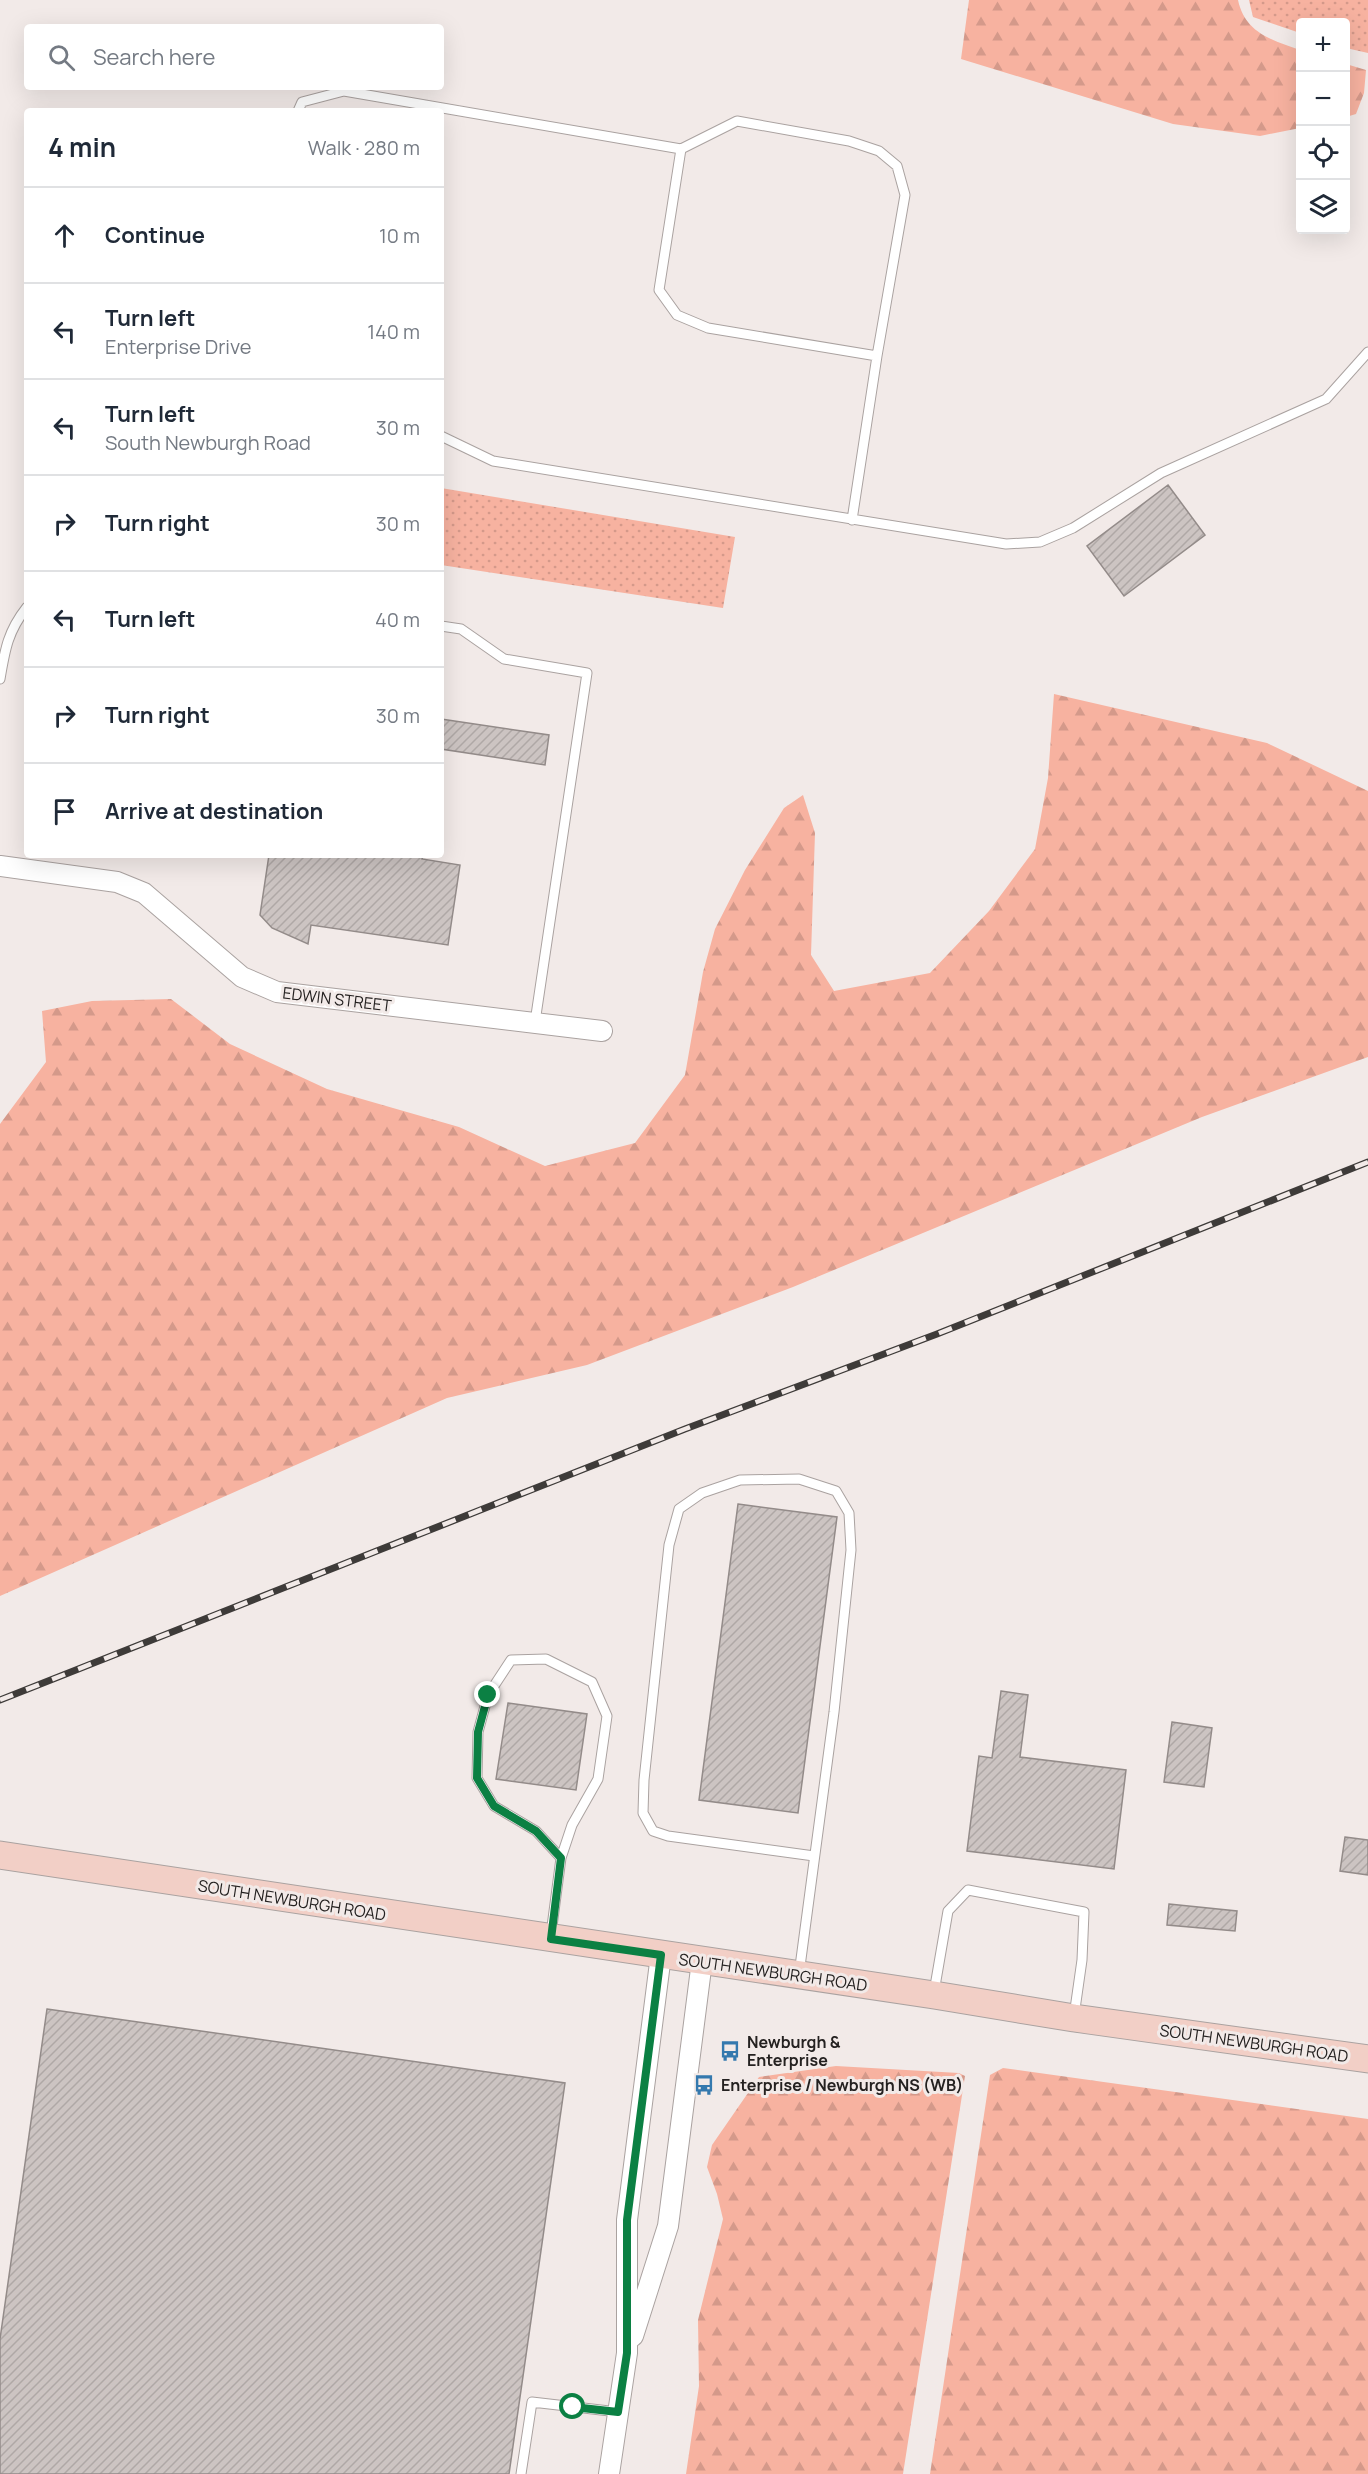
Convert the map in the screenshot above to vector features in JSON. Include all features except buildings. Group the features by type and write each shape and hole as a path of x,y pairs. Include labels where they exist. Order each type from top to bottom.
{"main road":[{"name":"SOUTH NEWBURGH ROAD","path":"0,1855 1074,2018 1368,2059"}],"street":[{"name":"EDWIN STREET","path":"0,866 132,886 144,893 242,977 277,992 602,1031"},
{"path":"609,2474 627,2353 627,2220 661,1955"},
{"path":"627,2353 668,2226 702,1961"}],"lane":[{"path":"299,108 302,102 344,91 443,108"},
{"path":"444,108 681,149 736,121 849,141 879,151 897,166 905,195 852,520"},
{"path":"681,149 659,290 677,315 708,328 877,356"},
{"path":"444,437 493,461 1006,544 1040,542 1073,528 1161,473 1326,399 1368,352"},
{"path":"0,679 6,643 15,622 24,611"},
{"path":"444,626 460,629 504,659 587,673 535,1022"},
{"path":"798,1976 834,1712 851,1550 849,1513 836,1491 799,1479 740,1480 702,1493 679,1509 669,1545 644,1780 643,1813 653,1831 668,1836 814,1856"},
{"path":"551,1939 561,1858 572,1825 598,1779 607,1716 592,1682 546,1659 511,1660 488,1695 478,1732 477,1778 494,1806 536,1831 561,1858"},
{"path":"934,1995 948,1911 968,1890 1084,1912 1082,1960 1074,2018"},
{"path":"521,2474 532,2402 618,2412"}],"green space":[{"path":"969,0 1238,0 1253,28 1261,34 1296,48 1296,129 1260,136 1173,124 961,59"},
{"path":"1249,0 1368,0 1368,53 1350,49 1350,18 1296,18 1296,32 1253,17"},
{"path":"1350,65 1366,70 1364,93 1356,114 1350,116"},
{"path":"444,488 735,537 723,608 444,565"},
{"path":"1054,694 1267,743 1368,791 1368,1057 1202,1117 793,1287 587,1365 447,1398 0,1596 0,1124 46,1062 42,1011 92,1001 171,999 230,1044 327,1089 459,1127 545,1166 635,1143 685,1075 703,972 715,929 745,870 784,808 803,795 815,833 811,955 834,991 930,973 989,911 1035,849 1048,778"},
{"path":"836,2066 959,2073 965,2076 903,2474 686,2474 699,2386 698,2320 723,2219 707,2167 712,2145 759,2077"},
{"path":"1003,2068 1368,2119 1368,2474 930,2474 990,2075"}],"railway":[{"path":"0,1700 685,1429 937,1334 1368,1162"}],"place":[{"name":"Newburgh & Enterprise","path":"730,2051"},
{"name":"Enterprise / Newburgh NS (WB)","path":"704,2085"}],"route":[{"path":"488,1695 478,1732 477,1778 494,1806 536,1831 561,1858 551,1939 661,1955 627,2220 627,2353 618,2412 573,2407"}]}
